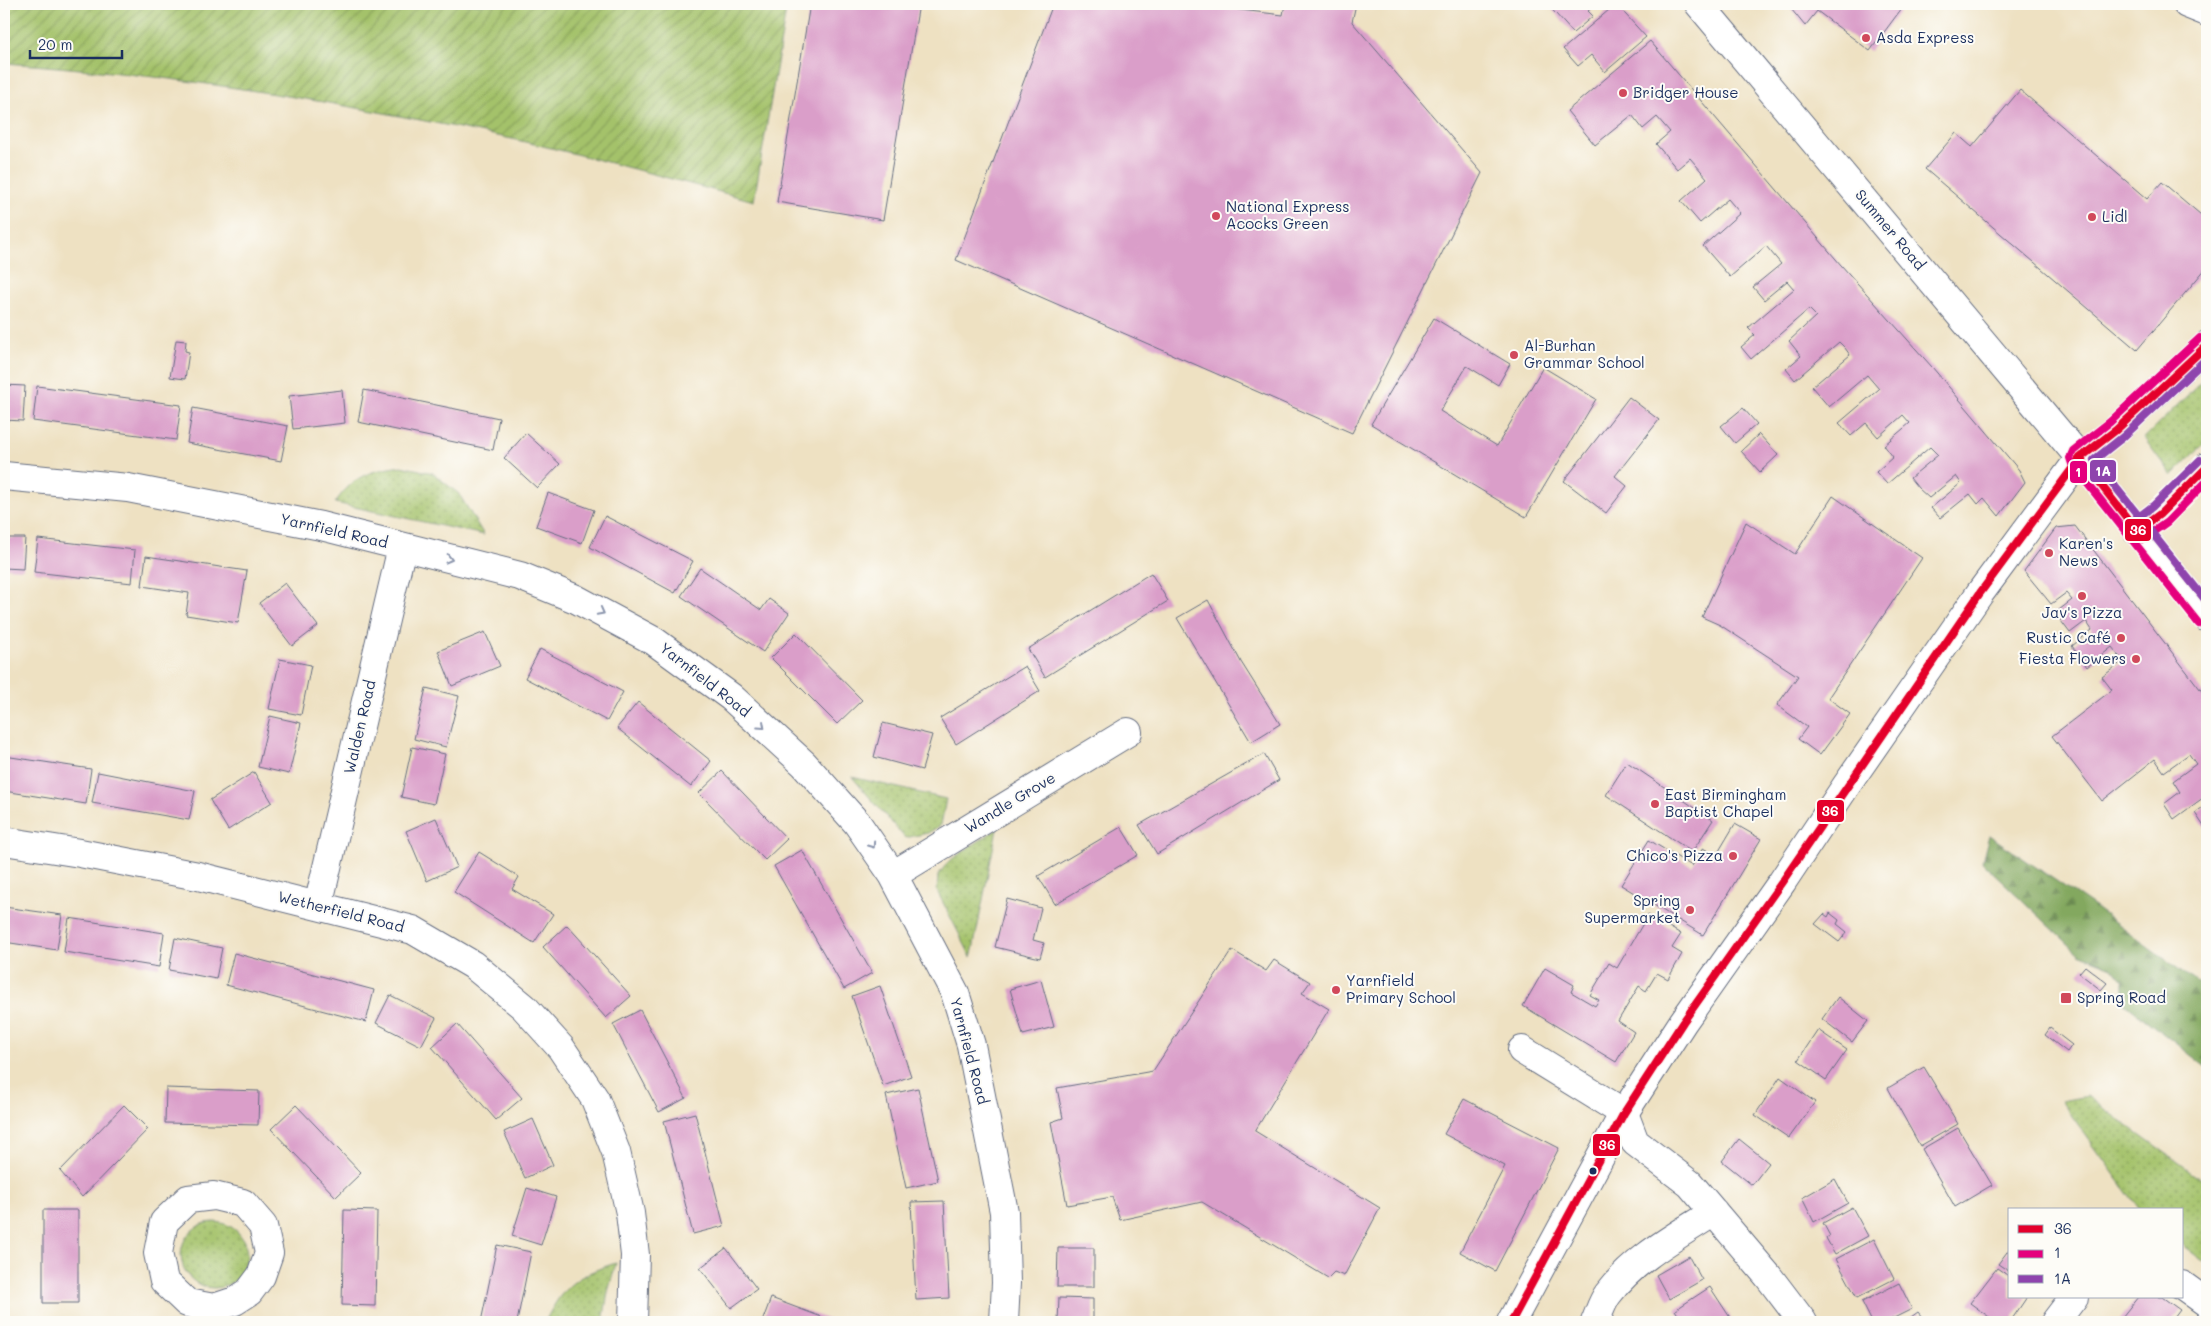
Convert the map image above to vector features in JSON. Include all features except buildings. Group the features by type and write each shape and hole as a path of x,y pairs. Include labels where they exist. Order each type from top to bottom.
{"street":[{"name":"Summer Road","path":"1699,4 2080,458 2207,618"},
{"path":"2187,4 2207,12"},
{"path":"1511,1322 1624,1113 1683,1022 1980,593 2080,458 2116,430 2207,345"},
{"path":"2137,531 2160,514 2207,467"},
{"name":"Yarnfield Road","path":"4,476 128,488 321,526 520,576 576,599 654,641 731,698 804,764 857,823 893,875 955,993 970,1045 1004,1212 1006,1283 1004,1322"},
{"name":"Walden Road","path":"318,906 402,547"},
{"name":"Wandle Grove","path":"893,875 1128,732"},
{"name":"Wetherfield Road","path":"4,841 80,853 198,876 413,930 473,965 524,1007 561,1048 595,1098 616,1152 630,1213 635,1255 633,1322"},
{"path":"1522,1050 1624,1113 1635,1142 1690,1184 1768,1276 1803,1322"},
{"path":"214,1196 243,1203 263,1226 269,1253 261,1276 249,1292 214,1315 187,1303 164,1281 158,1253 164,1222 188,1199 214,1196"},
{"path":"1595,1322 1607,1296 1629,1271 1661,1246 1714,1212"},
{"path":"2184,1286 2207,1303"},
{"path":"2056,1322 2073,1298"}],"green space":[{"path":"4,4 787,4 754,201 542,146 386,113 196,82 132,74 4,63"},
{"path":"2207,376 2207,441 2172,476 2144,438"},
{"path":"401,466 433,473 459,494 484,535 335,503 349,486 363,476"},
{"path":"852,777 946,799 941,825 928,833 905,838"},
{"path":"997,829 971,957 937,891 938,875 949,861"},
{"path":"1989,835 2093,906 2207,990 2207,1068 2124,1003 2124,982 2112,967 2079,954 1982,862"},
{"path":"2087,1096 2207,1183 2207,1264 2184,1247 2184,1208 2139,1208 2061,1101"},
{"path":"208,1222 220,1222 232,1227 242,1237 247,1249 245,1268 232,1283 220,1288 208,1288 196,1283 186,1273 181,1261 181,1249 186,1237 196,1227"},
{"path":"616,1263 608,1292 603,1322 545,1322 558,1299 573,1283 591,1272"}],"transit line":[{"name":"1","path":"2199,624 2072,464 2070,458 2073,451 2110,422 2200,338"},
{"name":"36","path":"1511,1322 1624,1113 1683,1022 1782,882 1980,593 2080,458 2116,430 2207,345"},
{"name":"1A","path":"2207,358 2123,437 2094,460 2207,602"},
{"name":"36","path":"2080,458 2137,531 2160,514 2207,467"},
{"name":"1A","path":"2131,523 2153,506 2200,460"},
{"name":"1","path":"2143,539 2167,522 2207,481"}],"place":[{"name":"Asda Express","path":"1866,38"},
{"name":"Bridger House","path":"1623,93"},
{"name":"National Express Acocks Green","path":"1216,216"},
{"name":"Lidl","path":"2092,217"},
{"name":"Al-Burhan Grammar School","path":"1514,355"},
{"name":"Karen's News","path":"2049,553"},
{"name":"Jav's Pizza","path":"2082,596"},
{"name":"Rustic Café","path":"2121,638"},
{"name":"Fiesta Flowers","path":"2136,659"},
{"name":"East Birmingham Baptist Chapel","path":"1655,804"},
{"name":"Chico's Pizza","path":"1733,856"},
{"name":"Spring Supermarket","path":"1690,910"},
{"name":"Yarnfield Primary School","path":"1336,990"},
{"name":"Spring Road","path":"2066,998"}]}
